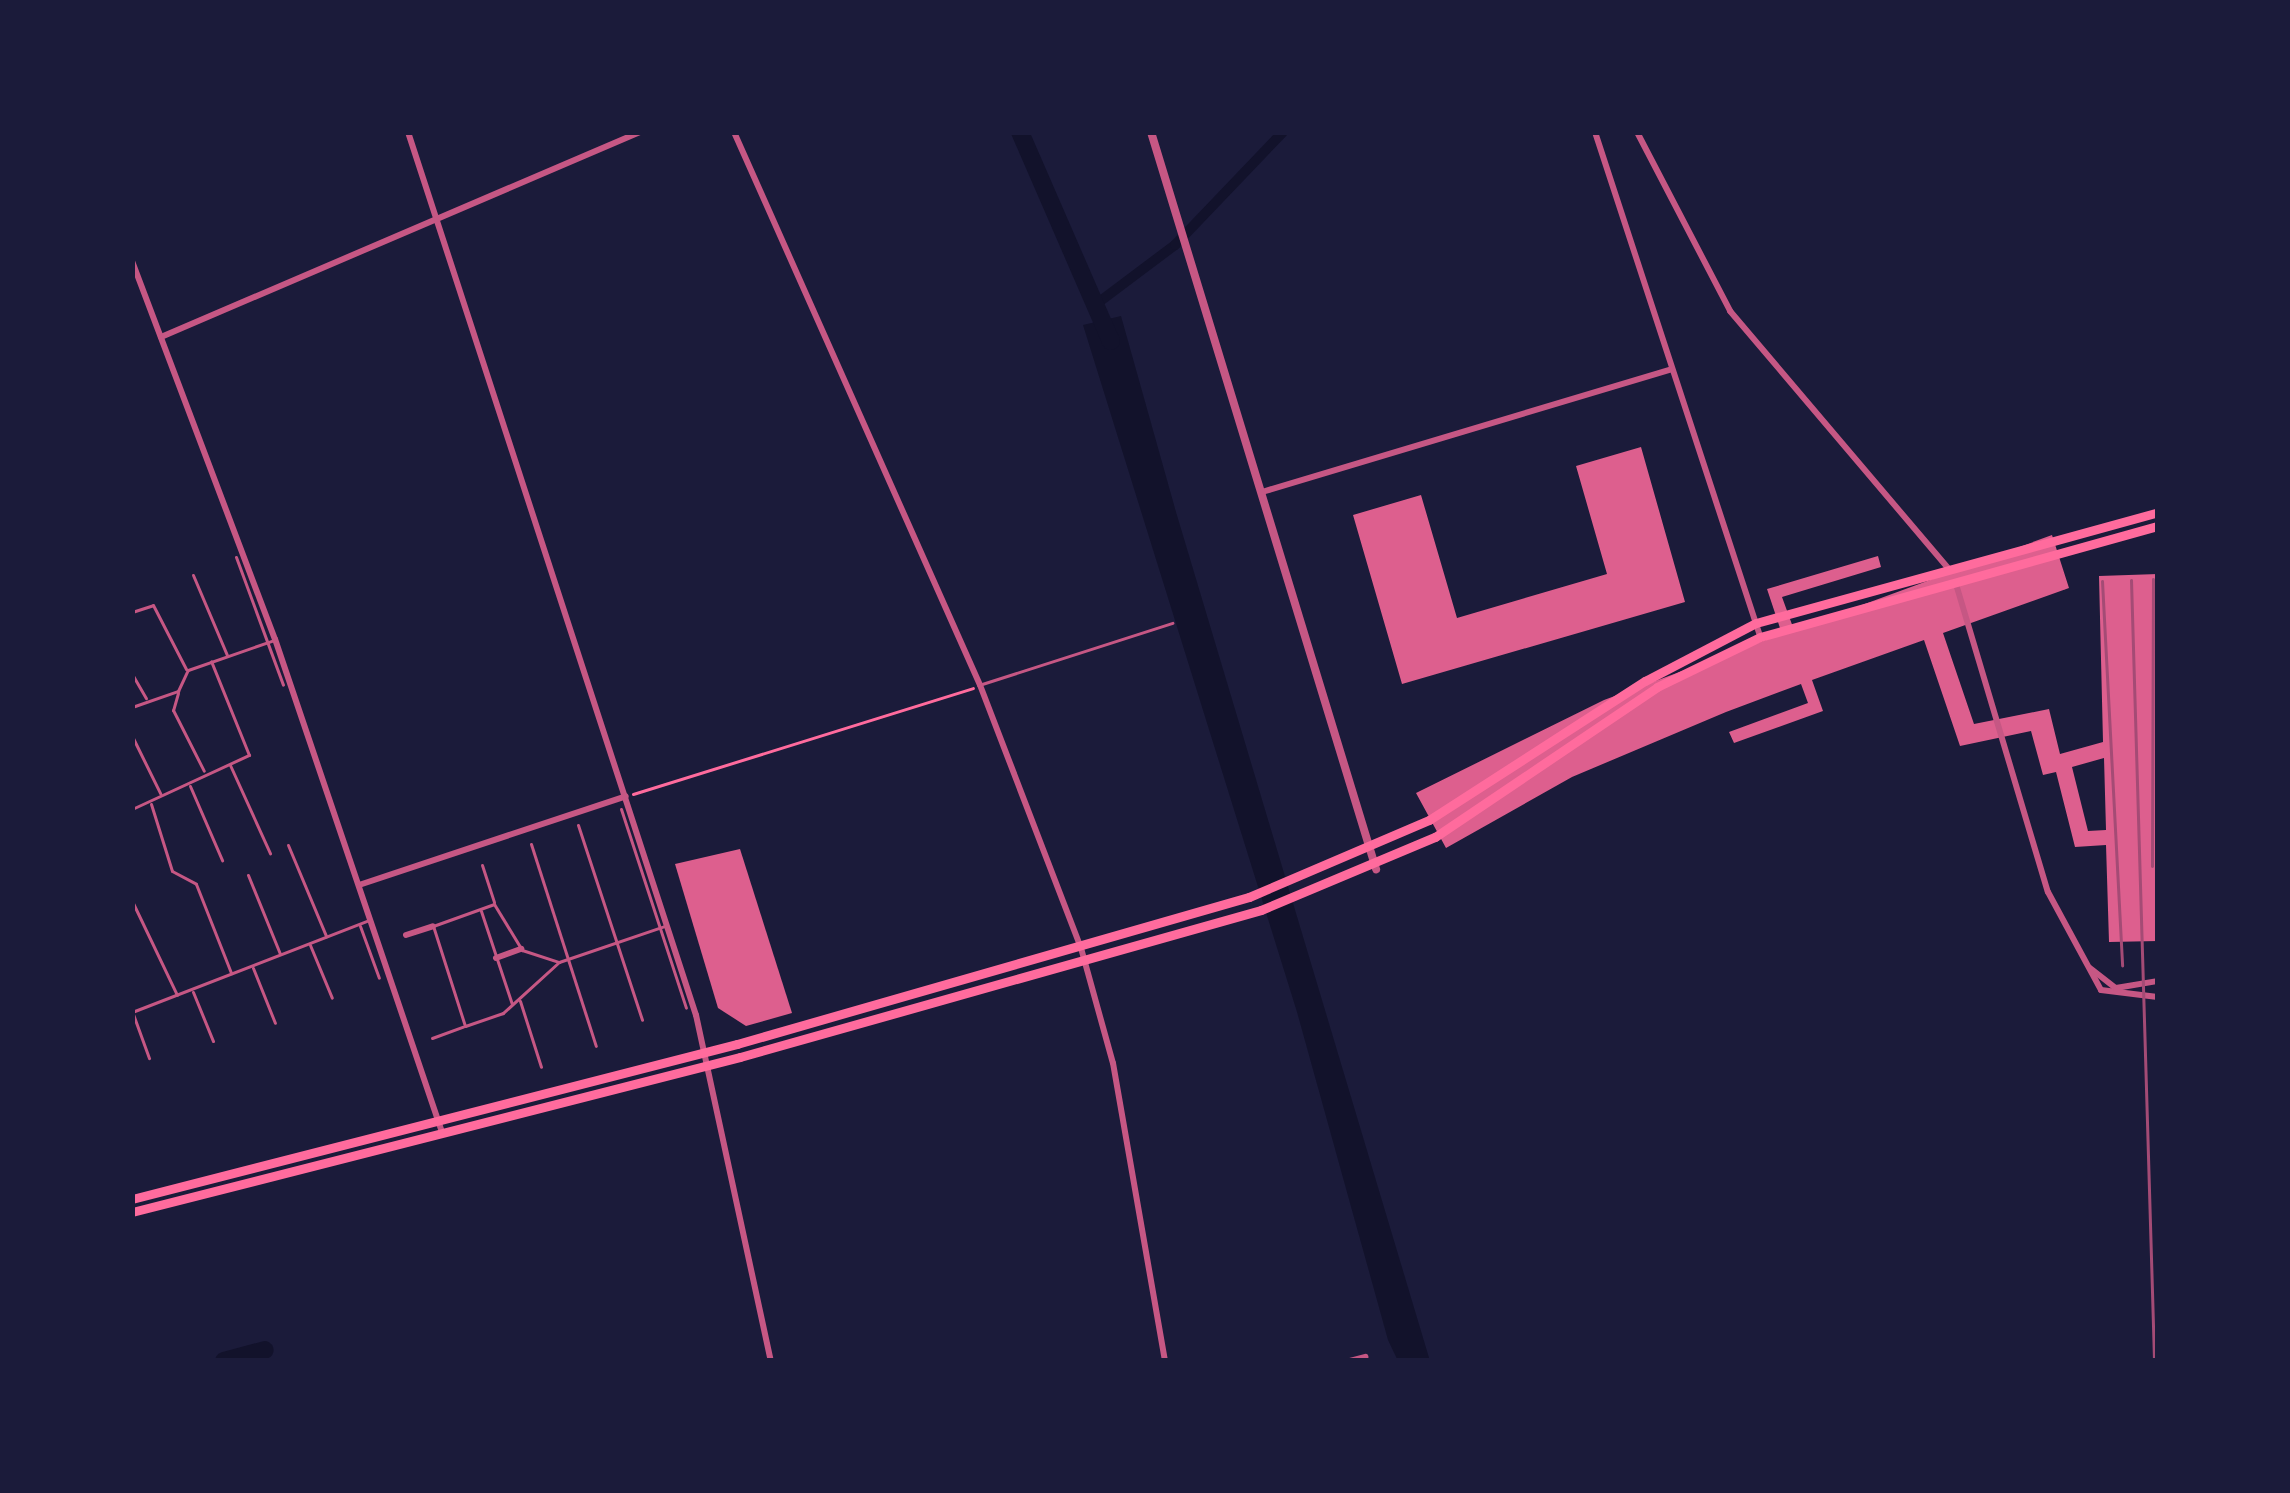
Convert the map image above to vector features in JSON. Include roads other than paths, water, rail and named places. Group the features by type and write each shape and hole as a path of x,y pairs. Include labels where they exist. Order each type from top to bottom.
{"main road":[{"path":"132,1212 708,1058 1256,894 1368,852 1645,680 1756,623 2158,512"},
{"path":"132,1199 1085,962 1262,910 1376,869 1482,808 1657,687 1760,637 2158,526"}],"street":[{"path":"408,132 708,1058 771,1361"},
{"path":"161,337 640,132"},
{"path":"734,132 980,685 1081,947 1113,1063 1165,1361"},
{"path":"1151,132 1376,869"},
{"path":"1595,132 1760,637"},
{"path":"1637,132 1739,324 1948,568 2048,892 2101,990 2116,998 2158,997"},
{"path":"132,261 272,640 442,1132"},
{"path":"1262,492 1672,369"},
{"path":"359,885 626,796"},
{"path":"406,935 433,926"},
{"path":"496,958 521,949"},
{"path":"2087,965 2116,988 2158,980"},
{"path":"1350,1361 1365,1357"}],"lane":[{"path":"236,557 272,640 283,686"},
{"path":"193,575 227,655"},
{"path":"132,612 152,605 188,670"},
{"path":"980,685 1172,623"},
{"path":"205,774 173,710 188,670 272,640"},
{"path":"132,809 249,755 211,661"},
{"path":"132,674 148,701"},
{"path":"132,706 178,691"},
{"path":"132,736 161,795"},
{"path":"230,763 270,853"},
{"path":"189,784 222,860"},
{"path":"150,801 172,871 196,884 232,974"},
{"path":"621,809 664,927 686,1008"},
{"path":"578,825 643,1020"},
{"path":"532,844 596,1046"},
{"path":"288,845 326,937"},
{"path":"482,865 494,904 521,949 560,962"},
{"path":"248,874 280,956"},
{"path":"132,901 177,996"},
{"path":"465,1027 433,926 494,904"},
{"path":"480,909 512,1005"},
{"path":"149,1058 132,1012 371,920"},
{"path":"359,924 380,978"},
{"path":"432,1038 512,1005 560,962 664,927"},
{"path":"310,944 332,998"},
{"path":"252,967 275,1023"},
{"path":"193,990 213,1041"},
{"path":"520,999 541,1067"}],"waterway":[{"path":"1020,132 1111,341"},
{"path":"1099,302 1175,245 1283,132"},
{"path":"224,1361 265,1350"}],"railway":[{"path":"2152,866 2153,579"},
{"path":"2131,580 2154,1361"},
{"path":"2102,581 2122,965"}]}
